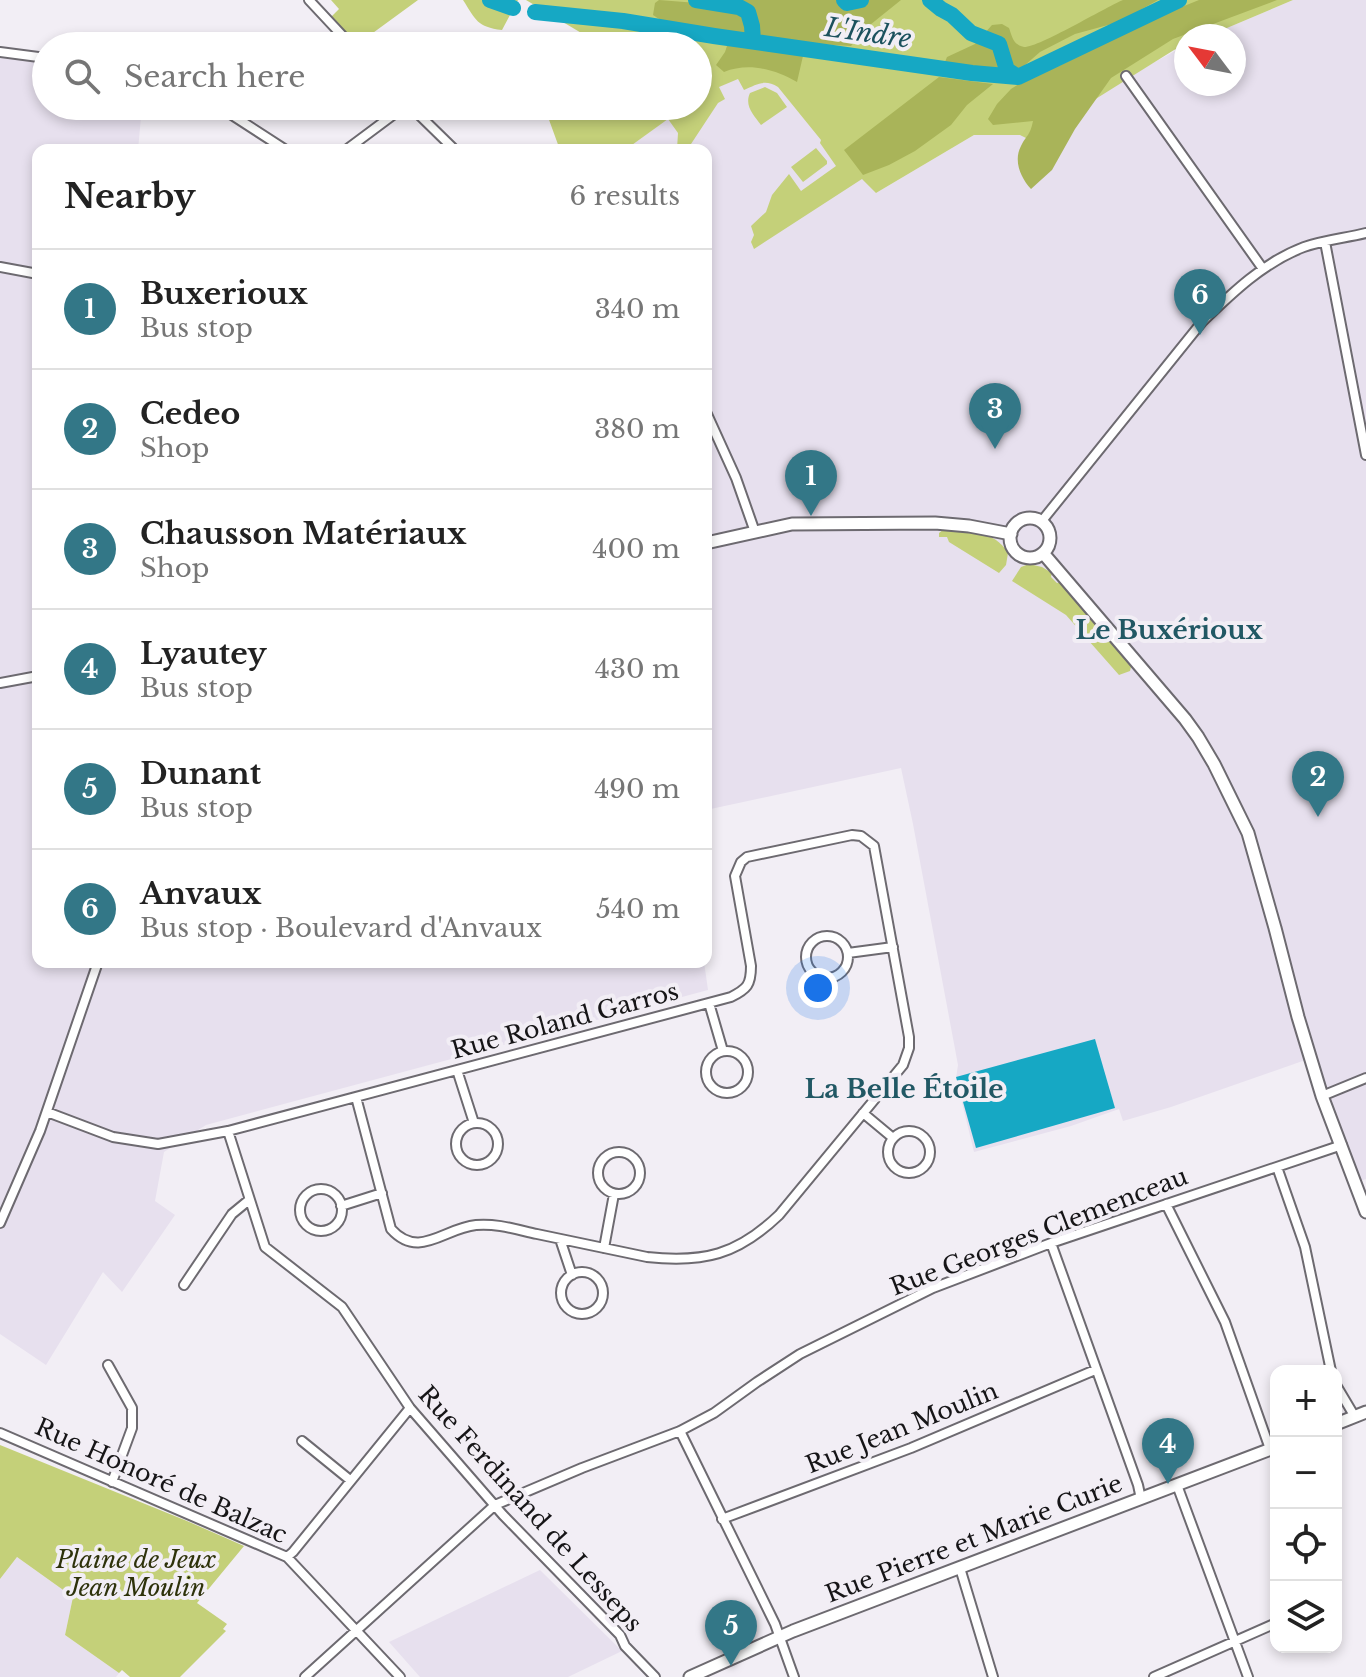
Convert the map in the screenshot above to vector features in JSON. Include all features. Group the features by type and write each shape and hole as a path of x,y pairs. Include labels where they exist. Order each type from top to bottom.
{"street":[{"path":"309,0 339,32"},
{"path":"0,52 32,56"},
{"path":"1126,76 1263,269"},
{"path":"240,120 277,144"},
{"path":"354,144 388,120"},
{"path":"422,120 448,144"},
{"path":"1041,522 1202,322 1233,292 1263,269 1303,247 1366,233"},
{"path":"1325,242 1366,455"},
{"path":"0,267 32,273"},
{"path":"712,425 736,478 755,532"},
{"path":"1023,520 1041,522 1050,537 1043,553 1031,558 1019,555 1012,546 1013,528 1023,520"},
{"path":"712,542 792,524 922,523 969,526 1011,534"},
{"path":"1043,553 1177,708 1214,764 1248,833 1322,1096 1366,1212"},
{"path":"0,683 32,677"},
{"name":"Rue Roland Garros","path":"47,1112 113,1137 158,1144 228,1131 731,997 744,990 751,979 735,876 741,862 747,857 852,835 861,836 874,846 909,1037 903,1065 779,1215 763,1230 731,1250 693,1259 670,1260 495,1225 467,1227 420,1243 410,1243 399,1238 391,1229 356,1097"},
{"path":"824,936 843,942 848,953 846,967 841,973 828,978 814,973 806,954 811,943 824,936"},
{"path":"848,953 893,947"},
{"path":"0,1223 47,1112 96,968"},
{"path":"709,1003 723,1051"},
{"path":"723,1051 737,1053 748,1069 746,1082 741,1088 728,1093 713,1088 706,1076 711,1058 723,1051"},
{"path":"457,1070 474,1123"},
{"path":"1322,1096 1366,1078"},
{"path":"863,1113 893,1138"},
{"path":"474,1123 493,1129 498,1140 496,1153 491,1160 478,1165 464,1160 457,1147 458,1135 474,1123"},
{"name":"Rue Ferdinand de Lesseps","path":"228,1131 265,1247 342,1307 410,1408 495,1505 620,1635 625,1646 655,1677"},
{"path":"906,1131 919,1133 925,1138 930,1155 923,1168 910,1173 895,1168 890,1162 888,1149 893,1138 906,1131"},
{"name":"Rue Georges Clemenceau","path":"305,1677 495,1505 680,1431 714,1413 800,1354 933,1288 1051,1243 1342,1145"},
{"path":"623,1153 635,1159 640,1177 627,1193 614,1194 602,1185 598,1170 603,1159 623,1153"},
{"path":"1277,1167 1305,1247 1330,1365"},
{"path":"317,1189 336,1195 341,1206 339,1219 334,1226 321,1231 307,1226 300,1213 305,1196 317,1189"},
{"path":"341,1206 382,1193"},
{"path":"604,1248 614,1194"},
{"path":"184,1285 232,1214 249,1200"},
{"path":"1166,1204 1225,1322 1270,1440"},
{"path":"560,1239 572,1275"},
{"path":"1051,1243 1141,1499"},
{"path":"579,1272 592,1274 601,1284 601,1303 590,1313 576,1313 564,1303 561,1290 566,1279 572,1275 579,1272"},
{"path":"108,1365 132,1408 132,1428 112,1482"},
{"name":"Rue Jean Moulin","path":"722,1519 911,1448 1095,1370"},
{"path":"1342,1392 1360,1415"},
{"path":"287,1557 410,1408"},
{"path":"680,1431 775,1624 794,1677"},
{"name":"Rue Honoré de Balzac","path":"0,1433 287,1557 400,1677"},
{"path":"302,1441 350,1480"},
{"name":"Rue Pierre et Marie Curie","path":"690,1677 779,1637 1270,1449"},
{"path":"1177,1485 1248,1677"},
{"path":"960,1568 993,1677"},
{"path":"1154,1677 1270,1626"}],"shaded area":[{"path":"1293,0 1366,0 1366,1179 1360,1181 1314,1057 1123,1121 1119,1109 1071,1126 974,1152 956,1078 958,1065 901,768 712,809 712,144 633,144 666,120 712,120 712,92 732,72 789,80 876,193 974,135 1020,135 1174,52 1174,96 1246,96 1246,24 1236,24"},
{"path":"0,47 32,51 32,120 141,120 139,144 32,144 32,968 705,968 708,990 206,1125 164,1152 155,1201 175,1215 122,1292 103,1272 46,1365 0,1334"},
{"path":"17,1557 73,1597 65,1635 119,1673 116,1677 0,1677 0,1579"},
{"path":"540,1570 622,1651 568,1677 420,1677 389,1642"}],"green space":[{"path":"331,0 418,0 374,32 342,32 330,18 339,9"},
{"path":"463,0 518,0 502,30 487,27 478,21"},
{"path":"526,0 1293,0 1236,24 1174,24 1174,50 1030,140 1020,135 974,135 876,193 862,179 754,249 751,226 766,212 772,195 789,174 801,191 836,166 821,140 778,87 765,83 744,90 738,79 719,87 725,99 712,112 712,32 580,32"},
{"path":"659,0 697,3 697,0 901,0 865,29 851,46 731,36 668,22 653,15 655,3"},
{"path":"1123,0 1158,0 1119,22 1075,34 1040,52 1015,74 945,62 947,57 975,44 992,25 1002,24 1009,28 1017,44 1031,46"},
{"path":"1199,0 1277,0 1213,24 1174,24 1174,39 1111,78 1075,129 1052,170 1031,189 1021,175 1018,158 1033,121 993,125 988,119 997,104 1011,89 1042,69 1059,66 1142,23"},
{"path":"728,43 803,56 797,82 761,68 724,72 716,65"},
{"path":"939,77 993,84 967,105 951,125 915,151 863,175 844,150"},
{"path":"765,87 777,93 787,107 761,125 751,110 748,98 750,93"},
{"path":"549,120 667,120 633,144 558,144"},
{"path":"669,120 707,120 691,144 677,144 678,133"},
{"path":"816,148 827,164 803,182 791,167"},
{"path":"944,529 980,533 996,540 1008,553 1006,565 999,573 949,542 947,537 939,537"},
{"path":"1029,564 1042,567 1052,573 1051,577 1057,583 1061,582 1132,663 1130,671 1119,675 1066,615 1012,581 1021,567"},
{"name":"Plaine de Jeux Jean Moulin","path":"0,1445 244,1546 197,1603 227,1624 223,1629 226,1631 180,1677 130,1677 122,1670 119,1673 65,1635 73,1597 17,1557 0,1579"}],"water":[{"path":"1095,1039 1115,1108 976,1148 956,1077"}],"waterway":[{"name":"L'Indre","path":"490,0 513,8"},
{"path":"696,0 739,7 748,12 753,41"},
{"path":"844,0 847,3 861,0"},
{"path":"930,0 971,33 999,44 1007,70 1018,77"},
{"name":"L'Indre","path":"712,36 1018,77 1179,0"},
{"name":"L'Indre","path":"535,12 690,32"}],"place":[{"name":"Anvaux","path":"1200,335"},
{"name":"Chausson Matériaux","path":"995,449"},
{"name":"Buxerioux","path":"811,516"},
{"name":"Cedeo","path":"1318,817"},
{"name":"Lyautey","path":"1168,1484"},
{"name":"Dunant","path":"731,1666"}],"district":[{"name":"Le Buxérioux","path":"1169,630"},
{"name":"La Belle Étoile","path":"904,1089"}]}
